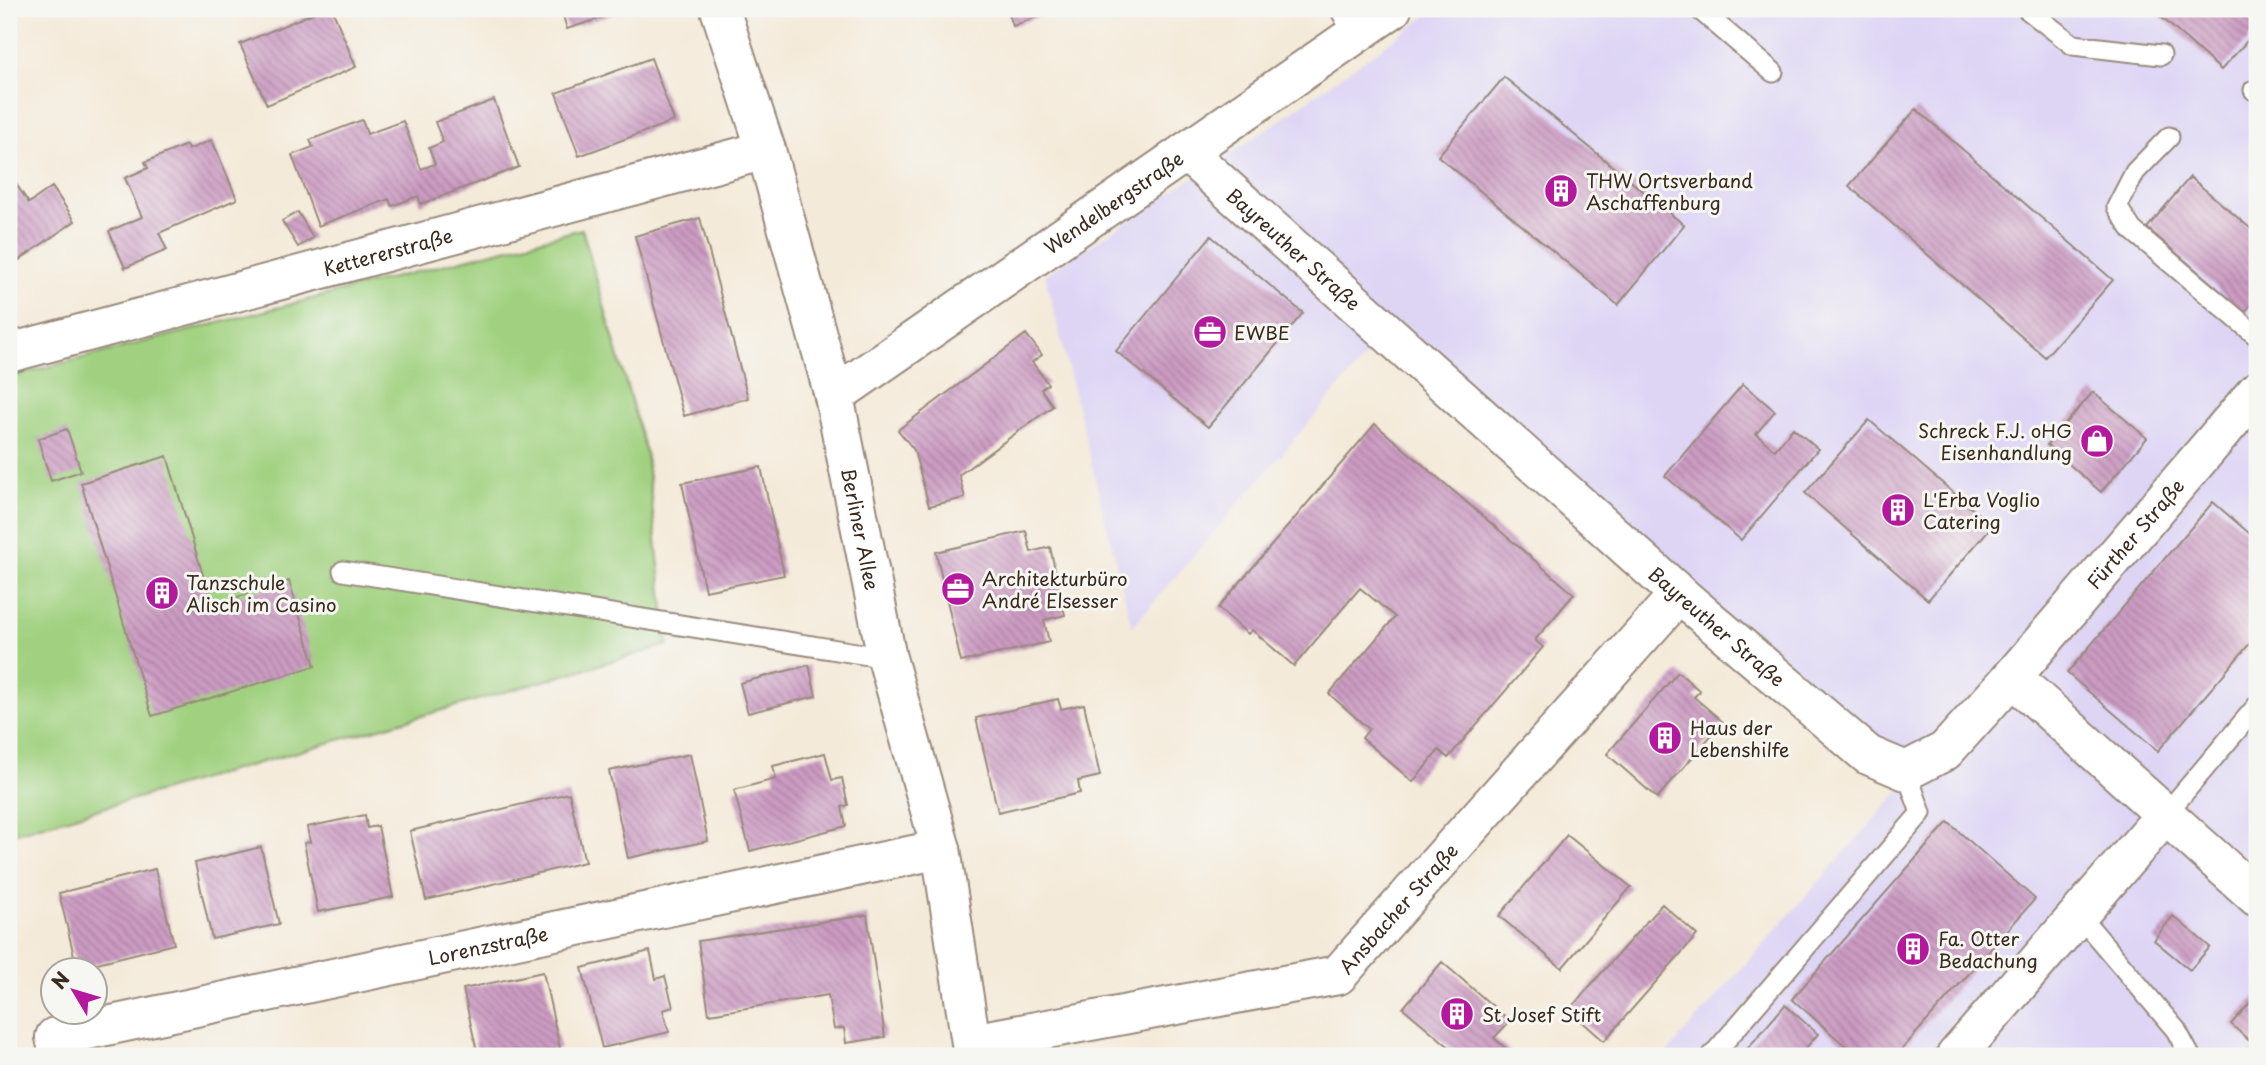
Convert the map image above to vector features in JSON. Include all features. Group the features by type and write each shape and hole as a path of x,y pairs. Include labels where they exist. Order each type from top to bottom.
{"street":[{"name":"Berliner Allee","path":"720,9 766,150 834,396 887,658 941,849 972,1050"},
{"name":"Wendelbergstraße","path":"834,396 1186,152 1347,22 1392,9"},
{"name":"Kettererstraße","path":"9,353 766,150"},
{"name":"Bayreuther Straße","path":"1186,152 1679,594 1868,755 1906,771"},
{"name":"Fürther Straße","path":"2012,677 2257,391"},
{"name":"Ansbacher Straße","path":"972,1050 1338,975 1679,594"},
{"path":"1906,771 1945,751 2012,677 2257,897"},
{"path":"1956,1056 2165,814"},
{"name":"Lorenzstraße","path":"59,1056 55,1037 941,849"}],"lane":[{"path":"1699,9 1773,72"},
{"path":"2028,9 2073,45 2161,55"},
{"path":"2169,137 2135,172 2117,207 2132,230 2257,336"},
{"path":"343,571 887,658"},
{"path":"2165,814 2257,706"},
{"path":"1712,1056 1921,813 1906,771"},
{"path":"2078,914 2176,1030 2190,1056"}],"shaded area":[{"path":"1436,9 2257,9 2257,1056 1664,1056 1902,788 1376,345 1132,627 1045,275 1263,132"}],"green space":[{"path":"582,229 646,453 668,645 9,835 9,377"}],"building":[{"path":"323,9 332,9 356,67 267,105 240,44"},
{"path":"561,9 629,9 567,29"},
{"path":"1007,9 1058,9 1013,26"},
{"path":"2152,9 2257,9 2257,30 2221,70"},
{"path":"651,58 674,121 579,156 556,93"},
{"name":"THW Ortsverband Aschaffenburg","path":"1504,77 1684,225 1618,305 1438,156"},
{"path":"494,100 519,167 421,204 418,196 392,206 389,199 318,226 292,155 313,147 310,140 362,120 367,134 403,121 421,169 435,164 429,148 443,142 435,122"},
{"path":"1916,109 2113,280 2045,357 1849,186"},
{"path":"212,140 237,199 159,233 167,250 125,268 109,231 142,217 125,178 148,168 145,162 186,145 188,150"},
{"path":"9,174 29,203 52,187 75,221 9,267"},
{"path":"2190,177 2257,234 2257,297 2245,312 2147,228"},
{"path":"298,212 313,238 298,247 282,221"},
{"path":"700,218 748,398 684,416 635,236"},
{"name":"EWBE","path":"1211,236 1303,313 1208,427 1116,351"},
{"path":"1026,334 1042,355 1032,362 1048,384 1041,389 1053,406 959,475 965,498 929,506 914,450 898,430"},
{"path":"1743,384 1775,411 1756,434 1775,450 1793,428 1818,449 1741,540 1665,476"},
{"name":"Schreck F.J. oHG Eisenhandlung","path":"2093,392 2147,438 2101,492 2047,445"},
{"name":"L'Erba Voglio Catering","path":"1869,420 1992,526 1928,600 1805,493"},
{"path":"1375,424 1574,594 1535,640 1543,647 1448,758 1439,750 1413,782 1362,738 1369,729 1329,694 1395,617 1360,588 1294,666 1252,630 1248,634 1218,608"},
{"path":"67,429 81,471 51,481 38,439"},
{"name":"Tanzschule Alisch im Casino","path":"167,456 212,605 289,581 315,666 152,716 81,483"},
{"path":"761,467 784,575 705,591 682,483"},
{"path":"2213,502 2257,540 2257,635 2158,751 2067,673"},
{"path":"1026,531 1031,552 1050,547 1065,615 1044,620 1049,642 961,662 936,552"},
{"path":"809,665 816,696 748,713 740,683"},
{"name":"Haus der Lebenshilfe","path":"1678,672 1700,691 1694,697 1723,722 1657,798 1607,754"},
{"path":"1058,699 1061,709 1084,704 1100,776 1078,781 1080,793 998,812 976,718"},
{"path":"825,753 832,780 842,778 848,805 842,807 846,826 750,851 734,790 776,779 773,766"},
{"path":"690,754 708,841 628,858 609,771"},
{"path":"569,793 585,862 426,900 410,831"},
{"path":"365,815 367,828 378,826 393,897 318,912 304,843 310,842 307,827"},
{"name":"Fa. Otter Bedachung","path":"1948,822 2035,899 1896,1056 1857,1056 1792,999"},
{"path":"1567,835 1631,887 1562,968 1499,916"},
{"path":"261,847 279,924 212,939 195,863"},
{"path":"155,869 174,944 108,960 108,956 74,956 59,893"},
{"path":"1662,904 1697,935 1604,1041 1569,1010"},
{"path":"867,915 885,1037 846,1043 844,1028 834,1029 828,995 709,1014 698,941"},
{"path":"2173,916 2210,947 2190,970 2154,940"},
{"path":"650,951 656,979 665,976 673,1007 663,1010 669,1032 602,1048 582,968"},
{"name":"St Josef Stift","path":"1442,962 1510,1021 1494,1038 1515,1056 1460,1056 1403,1008"},
{"path":"543,972 560,1048 521,1056 478,1056 463,989"},
{"path":"2257,995 2257,1056 2249,1056 2256,1047 2231,1024"},
{"path":"1785,1005 1818,1034 1799,1056 1741,1056"}],"place":[{"name":"THW Ortsverband Aschaffenburg","path":"1561,191"},
{"name":"EWBE","path":"1210,332"},
{"name":"Schreck F.J. oHG Eisenhandlung","path":"2097,441"},
{"name":"L'Erba Voglio Catering","path":"1898,510"},
{"name":"Architekturbüro André Elsesser","path":"958,589"},
{"name":"Tanzschule Alisch im Casino","path":"162,593"},
{"name":"Haus der Lebenshilfe","path":"1665,738"},
{"name":"Fa. Otter Bedachung","path":"1913,949"},
{"name":"St Josef Stift","path":"1457,1014"}]}
